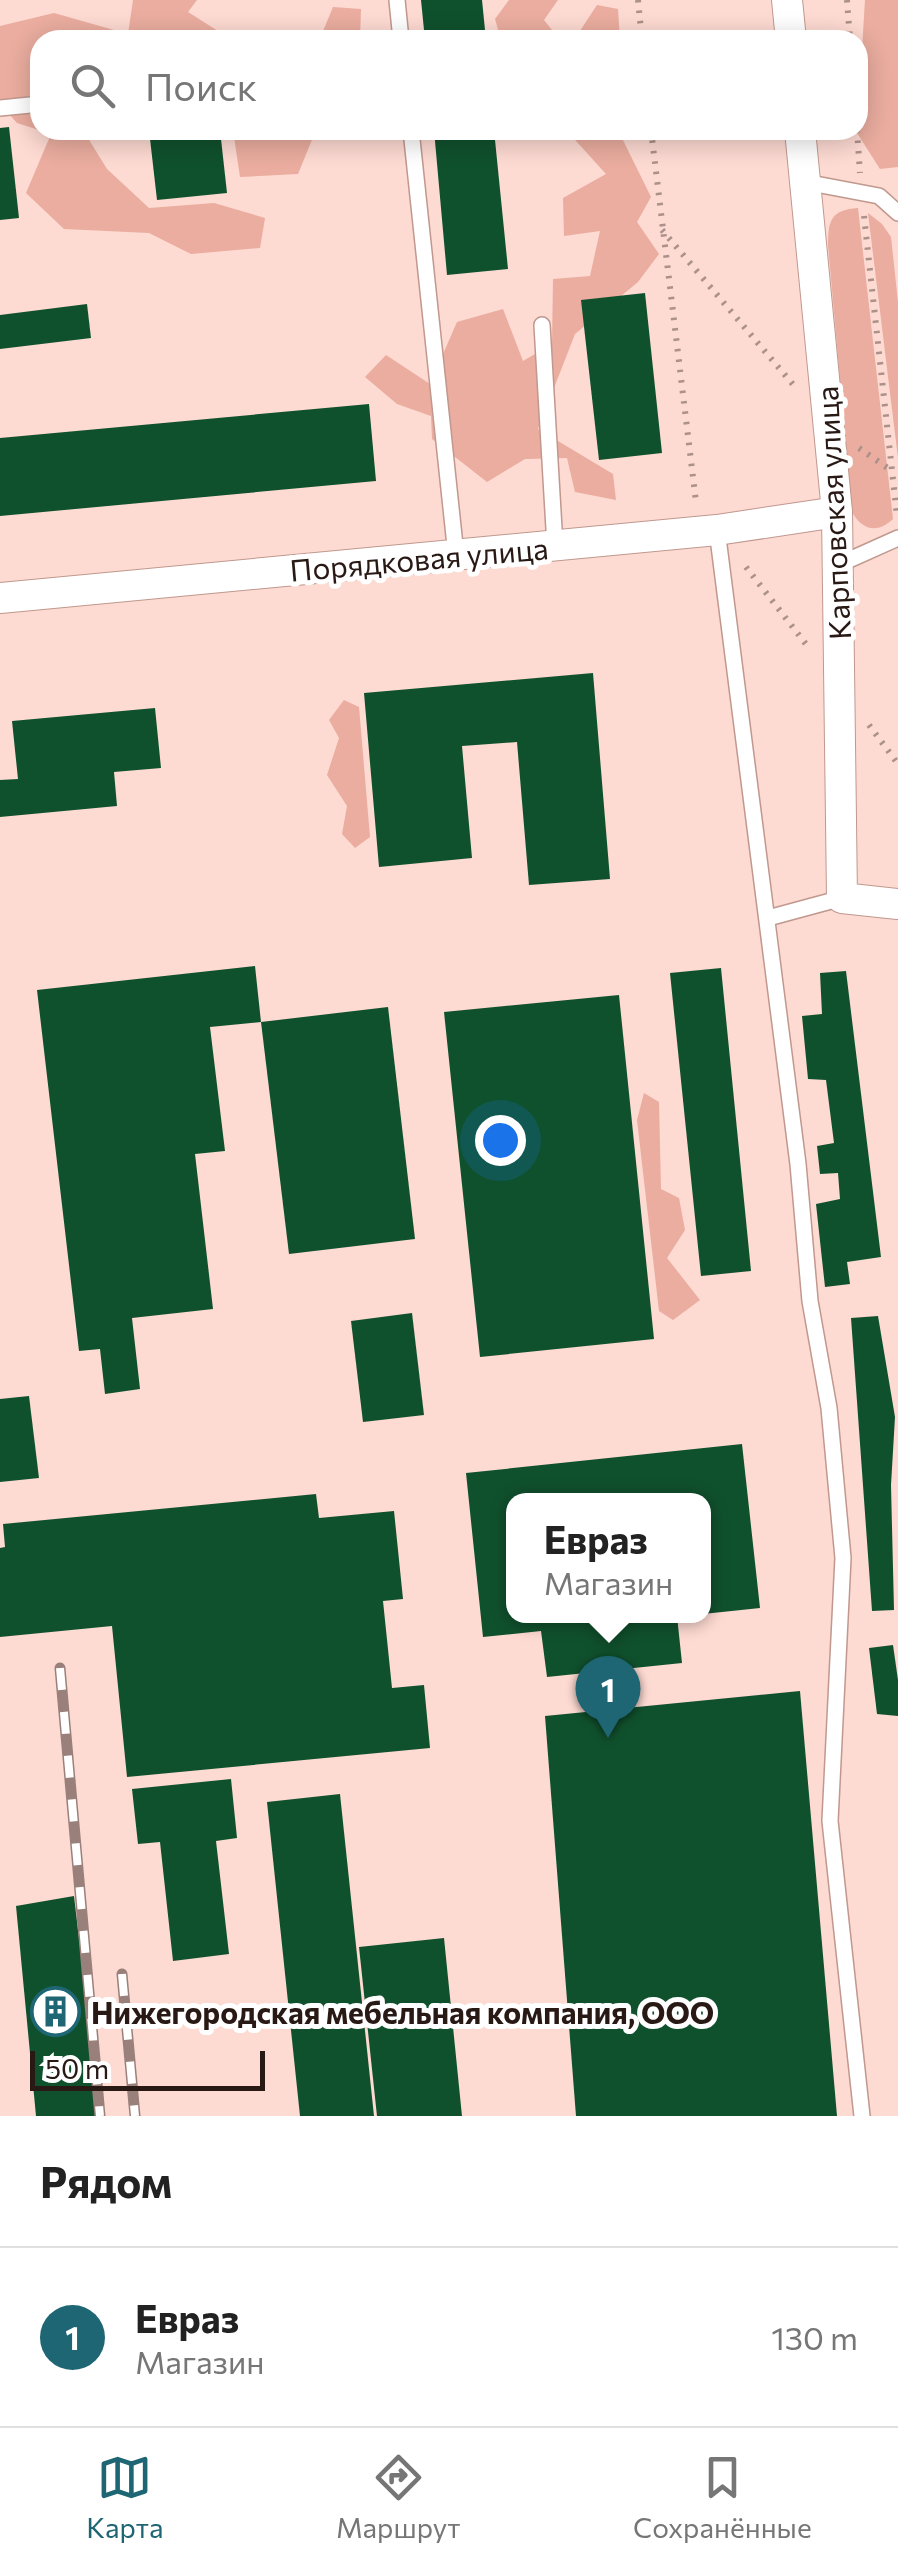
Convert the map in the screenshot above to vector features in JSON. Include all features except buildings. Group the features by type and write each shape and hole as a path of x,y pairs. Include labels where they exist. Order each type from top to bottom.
{"street":[{"path":"787,0 790,30"},
{"name":"Карповская улица","path":"801,140 838,512 842,898"},
{"name":"Порядковая улица","path":"0,598 717,530 838,512"},
{"path":"842,898 898,904"}],"lane":[{"path":"397,0 400,30"},
{"path":"0,108 30,105"},
{"path":"412,140 456,555"},
{"path":"805,182 879,196 898,212"},
{"path":"542,325 556,546"},
{"path":"717,530 798,1164 810,1301 829,1408 843,1558 830,1821 862,2116"},
{"path":"840,564 898,538"},
{"path":"768,918 842,898"}],"path":[{"path":"638,0 641,30"},
{"path":"847,0 849,30"},
{"path":"652,140 694,500 898,764"},
{"path":"858,140 898,523"},
{"path":"662,229 829,428 892,471"}],"shaded area":[{"path":"133,0 197,0 188,12 216,30 129,30"},
{"path":"509,0 558,0 544,20 552,30 498,30 495,19"},
{"path":"865,0 898,0 898,167 880,169 861,140 868,140 868,30 863,30"},
{"path":"597,5 618,9 619,30 581,30"},
{"path":"333,7 361,9 360,30 323,30"},
{"path":"54,13 114,30 30,30 30,127 17,123 0,104 0,26"},
{"path":"48,140 89,140 107,169 149,208 214,203 265,218 260,248 191,254 149,233 64,229 26,193"},
{"path":"234,140 312,140 298,174 240,177"},
{"path":"575,140 623,140 651,197 637,222 659,254 638,282 575,334 538,429 613,474 616,500 575,492 567,458 525,459 487,482 432,439 431,416 397,404 365,377 386,355 430,384 457,322 503,309 523,361 552,344 553,279 590,276 600,231 564,236 563,198 606,174"},
{"path":"858,208 893,519 876,528 860,523 852,512 828,245 833,218 842,211"},
{"path":"868,213 891,237 898,302 898,458"},
{"path":"344,700 359,707 370,837 355,848 342,834 347,806 327,775 339,738 329,720"},
{"path":"644,1093 659,1102 661,1189 679,1198 685,1230 667,1258 700,1300 673,1320 659,1311 637,1120"}],"railway":[{"path":"60,1668 100,2116"},
{"path":"122,1974 135,2116"}],"place":[{"name":"Евраз","path":"608,1738"},
{"name":"Нижегородская мебельная компания, ООО","path":"56,2011"}]}
